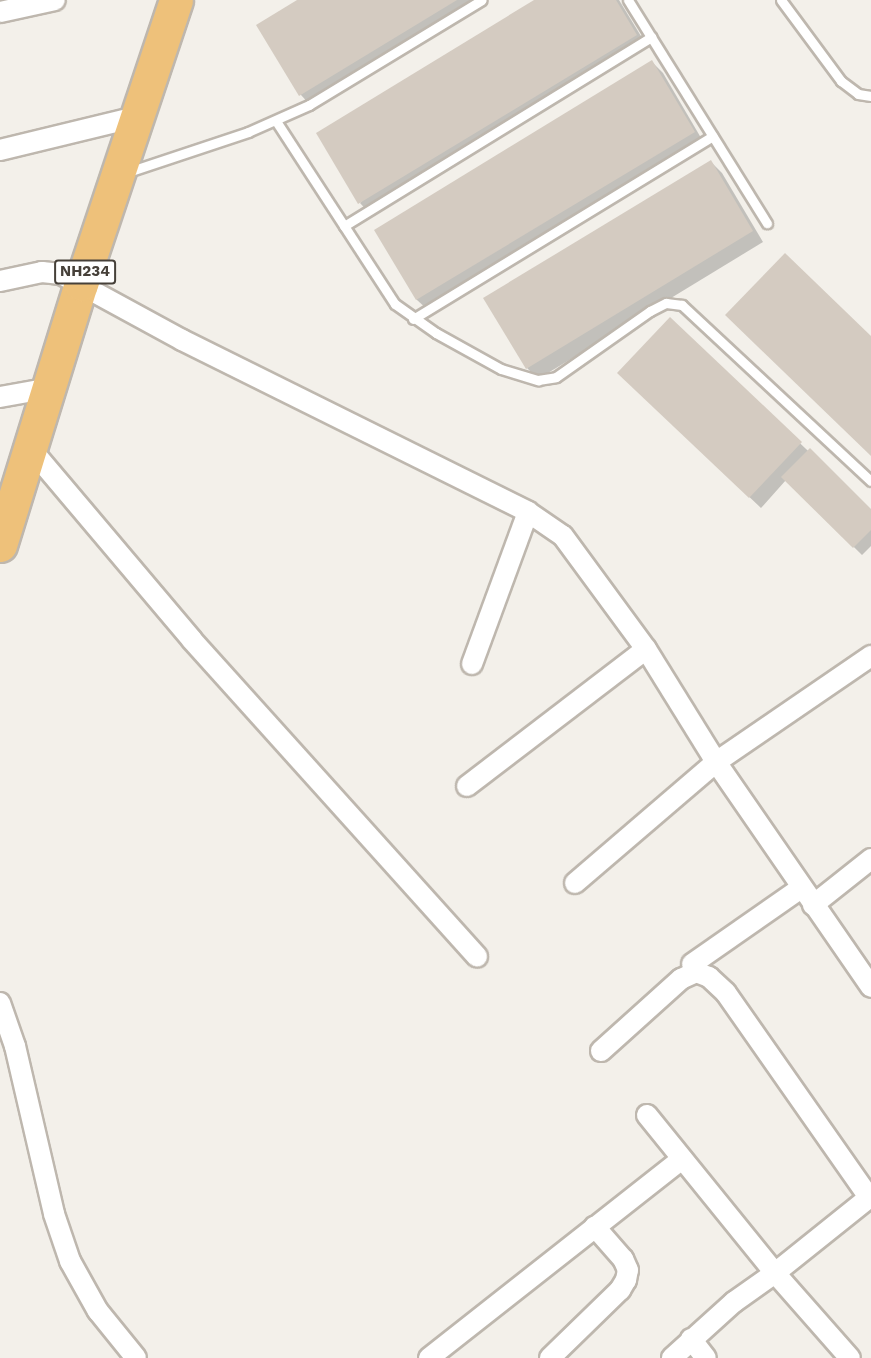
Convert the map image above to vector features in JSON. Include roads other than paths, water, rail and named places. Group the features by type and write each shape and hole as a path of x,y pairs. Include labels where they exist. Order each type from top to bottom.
{"highway":[{"name":"NH234","path":"2,531 50,388 81,284 176,0"}],"street":[{"path":"0,12 54,0"},
{"path":"0,150 136,117"},
{"path":"0,281 42,272 61,274 182,340 528,512 563,536 646,649 716,762 871,987"},
{"path":"0,397 50,388"},
{"path":"30,448 192,640 477,956"},
{"path":"472,664 528,512"},
{"path":"467,786 646,649"},
{"path":"575,883 716,762 871,656"},
{"path":"813,905 871,859"},
{"path":"692,964 801,888"},
{"path":"601,1051 681,979 696,972 709,977 726,993 870,1196 775,1273 734,1302 672,1358"},
{"path":"0,1003 15,1046 54,1214 70,1261 98,1311 136,1358"},
{"path":"647,1115 775,1273 850,1358"},
{"path":"429,1358 682,1159"},
{"path":"550,1358 620,1290 626,1280 628,1270 622,1259 595,1227"},
{"path":"691,1339 706,1358"}],"lane":[{"path":"117,176 276,121 309,105 482,0"},
{"path":"628,0 767,223"},
{"path":"781,0 841,81 858,94 871,96"},
{"path":"344,226 651,37"},
{"path":"276,121 395,304 413,319 501,369 520,377 538,380 556,377 650,311 666,303 682,305 871,481"},
{"path":"413,319 713,136"}]}
